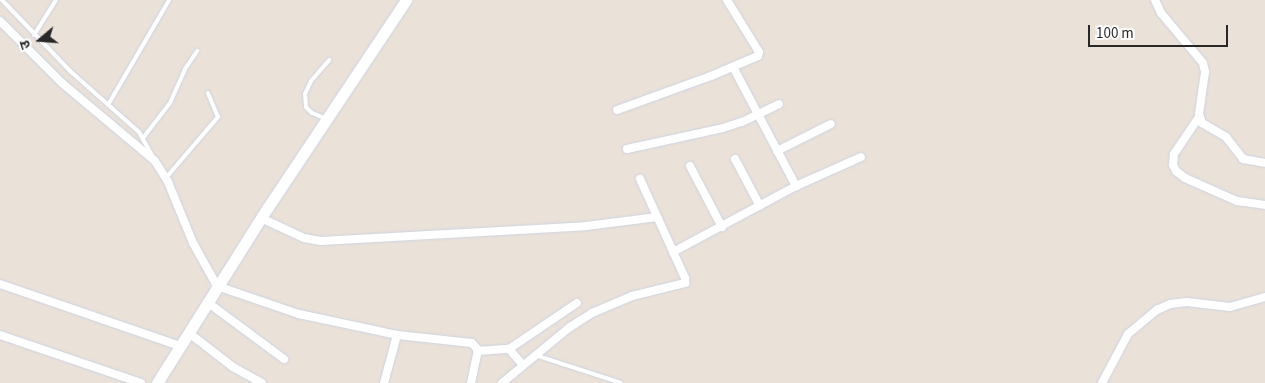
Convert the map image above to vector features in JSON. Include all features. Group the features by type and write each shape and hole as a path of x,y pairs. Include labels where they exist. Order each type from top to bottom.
{"street":[{"path":"156,383 261,218 406,0"},
{"path":"618,110 756,58 760,54 727,0"},
{"path":"1155,0 1160,12 1202,59 1205,69 1199,117 1174,154 1173,165 1185,178 1236,201 1265,206"},
{"path":"0,21 62,83 155,161 165,179 193,243 217,286 299,314 397,336 472,343 477,347 477,352 471,383"},
{"path":"733,67 796,186"},
{"path":"627,149 723,128 758,115 779,104"},
{"path":"1199,117 1204,124 1226,137 1243,159 1265,163"},
{"path":"777,151 831,124"},
{"path":"673,252 796,186 861,157"},
{"path":"735,159 760,206"},
{"path":"690,166 722,227"},
{"path":"502,383 570,327 609,304 685,283 685,278 640,179"},
{"path":"261,218 304,238 321,241 586,226 657,216"},
{"path":"0,284 180,346"},
{"path":"1102,383 1128,334 1157,310 1179,303 1230,307 1265,297"},
{"path":"208,302 284,359"},
{"path":"477,352 509,349 577,303"},
{"path":"189,333 234,366 262,383"},
{"path":"0,335 141,383"},
{"path":"384,383 397,336"},
{"path":"509,349 523,365"}],"lane":[{"path":"2,0 34,34 108,105 128,120 143,138 155,161"},
{"path":"34,34 56,0"},
{"path":"108,105 169,0"},
{"path":"143,138 170,103 182,76 197,52"},
{"path":"326,119 312,114 306,107 304,100 307,88 329,60"},
{"path":"165,179 218,117 208,94"},
{"path":"535,355 621,383"}]}
